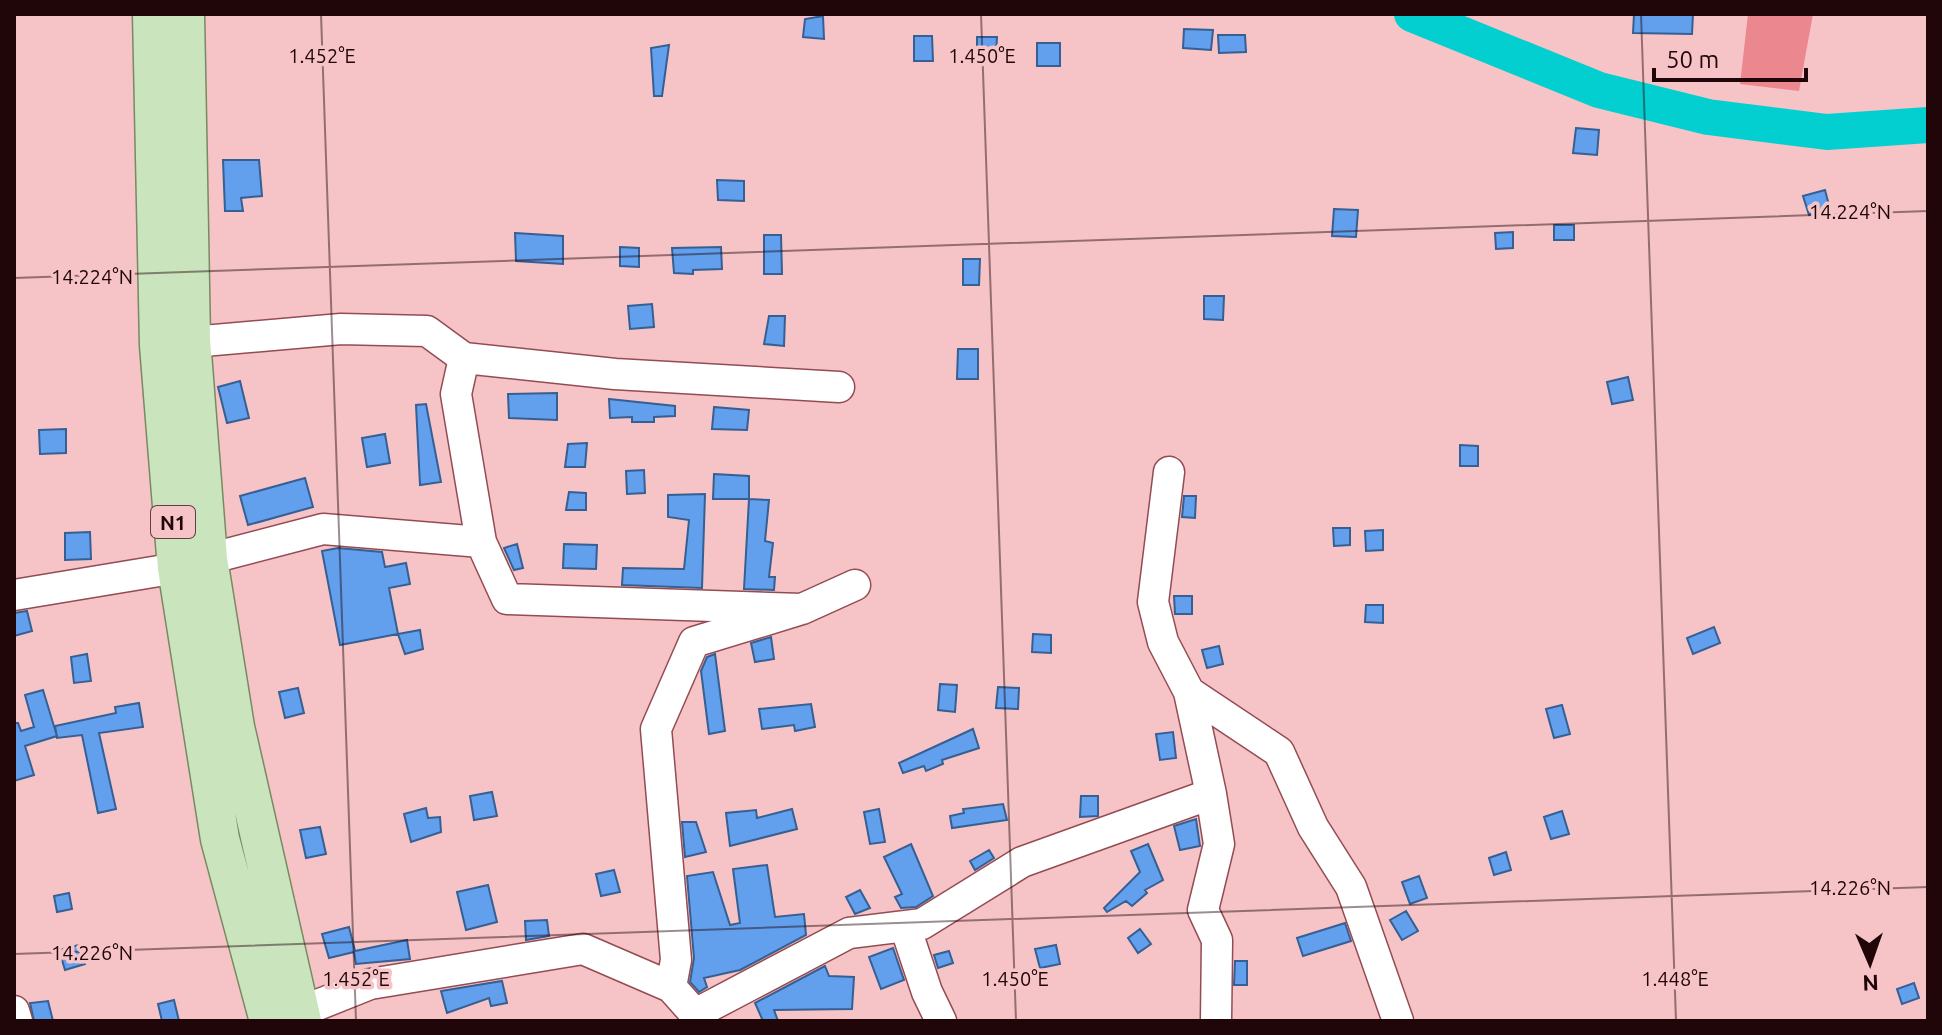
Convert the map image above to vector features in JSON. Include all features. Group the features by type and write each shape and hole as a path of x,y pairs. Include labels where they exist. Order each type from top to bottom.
{"main road":[{"name":"N1","path":"152,14 193,563 235,727 288,1019"},
{"name":"N1","path":"175,343 185,14"}],"street":[{"path":"175,343 341,329 427,331 464,358 615,374 839,387"},
{"path":"464,358 456,394 481,542 507,599 802,609"},
{"path":"1169,472 1153,602 1163,642 1189,692 1219,844 1203,910 1217,940 1216,1021"},
{"path":"14,595 193,563 323,529 481,542"},
{"path":"671,987 676,960 656,729 694,642 802,609 855,585"},
{"path":"1189,692 1279,752 1313,827 1351,887 1398,1021"},
{"path":"288,1019 370,984 583,949 671,987 695,1014 849,933 922,924 1022,862 1211,794"},
{"path":"905,926 927,992 941,1021"},
{"path":"14,1011 17,1021"}],"shaded area":[{"path":"1748,14 1813,14 1799,91 1740,84"}],"building":[{"path":"1634,14 1693,14 1692,34 1633,33"},
{"path":"823,16 824,39 803,37 805,19"},
{"path":"1184,29 1213,30 1211,50 1183,48"},
{"path":"1218,35 1245,35 1246,52 1219,53"},
{"path":"914,36 932,36 933,61 914,61"},
{"path":"977,37 997,37 996,55 977,55"},
{"path":"1037,43 1060,43 1060,66 1037,66"},
{"path":"669,45 662,96 654,96 651,48"},
{"path":"1576,128 1599,130 1597,155 1573,153"},
{"path":"223,160 259,160 262,196 241,198 243,211 225,211"},
{"path":"717,180 744,181 744,201 718,200"},
{"path":"1825,190 1830,209 1809,215 1803,196"},
{"path":"1334,209 1358,210 1356,237 1332,236"},
{"path":"1554,225 1574,225 1574,240 1554,240"},
{"path":"1513,232 1513,248 1496,249 1495,233"},
{"path":"515,233 563,236 563,264 516,261"},
{"path":"764,235 781,235 782,274 764,274"},
{"path":"620,247 639,248 639,267 620,266"},
{"path":"721,247 722,269 693,270 693,274 674,273 672,248"},
{"path":"963,259 980,259 979,285 963,285"},
{"path":"1204,296 1224,296 1223,320 1204,319"},
{"path":"652,304 654,327 630,329 628,306"},
{"path":"769,316 785,316 784,346 764,344"},
{"path":"958,349 978,349 978,379 957,379"},
{"path":"1628,377 1633,400 1612,404 1607,382"},
{"path":"240,381 249,418 227,423 218,387"},
{"path":"557,393 557,420 509,418 508,394"},
{"path":"609,399 675,406 675,416 654,417 654,422 632,422 632,417 610,418"},
{"path":"426,404 441,482 420,485 416,405"},
{"path":"714,407 749,410 747,430 712,429"},
{"path":"66,429 66,453 40,454 39,430"},
{"path":"385,434 390,463 367,467 362,438"},
{"path":"587,443 585,467 565,467 568,444"},
{"path":"1460,445 1478,446 1478,466 1460,466"},
{"path":"644,470 645,493 627,494 626,471"},
{"path":"714,474 749,476 749,499 713,499"},
{"path":"305,478 313,507 248,525 240,496"},
{"path":"569,492 586,493 586,510 566,510"},
{"path":"705,494 702,588 622,585 623,568 684,569 689,520 668,517 668,495"},
{"path":"1184,496 1196,496 1195,518 1182,517"},
{"path":"749,499 769,500 765,541 773,543 769,577 775,577 774,590 744,589"},
{"path":"1333,528 1350,528 1350,545 1334,546"},
{"path":"1383,530 1383,550 1366,551 1365,531"},
{"path":"90,532 91,559 65,560 65,533"},
{"path":"517,544 523,568 514,570 504,548"},
{"path":"564,544 597,545 596,569 563,568"},
{"path":"338,548 382,552 385,567 406,563 410,584 389,588 398,634 340,645 322,551"},
{"path":"1174,596 1192,596 1192,614 1175,614"},
{"path":"1366,605 1383,605 1383,623 1365,622"},
{"path":"27,611 32,631 14,636 14,613"},
{"path":"1714,627 1720,643 1693,654 1687,638"},
{"path":"420,630 423,649 405,654 398,634"},
{"path":"1033,634 1051,635 1051,653 1032,652"},
{"path":"771,637 774,659 755,662 751,643"},
{"path":"1219,646 1223,664 1207,668 1202,650"},
{"path":"87,654 91,681 74,683 71,657"},
{"path":"715,654 725,731 709,734 701,671 707,657"},
{"path":"940,684 957,685 955,712 938,710"},
{"path":"998,687 1019,688 1018,709 996,708"},
{"path":"298,688 304,713 285,718 279,692"},
{"path":"43,690 57,736 25,746 34,775 14,781 14,723 18,723 21,731 34,727 25,695"},
{"path":"139,703 143,727 99,733 116,809 98,813 82,735 57,738 55,726 116,713 115,707"},
{"path":"811,704 815,727 795,731 794,725 762,729 759,709"},
{"path":"1562,705 1570,734 1554,738 1546,709"},
{"path":"973,729 979,748 942,760 943,764 926,771 924,766 903,773 899,763"},
{"path":"1173,732 1176,758 1160,760 1156,734"},
{"path":"492,792 497,816 474,820 470,796"},
{"path":"1081,796 1098,796 1098,816 1080,817"},
{"path":"1003,804 1007,820 952,828 950,816 964,813 963,809"},
{"path":"426,808 428,818 440,817 441,832 411,842 404,814"},
{"path":"792,809 797,829 730,846 726,813 756,810 757,818"},
{"path":"879,809 885,842 870,844 864,812"},
{"path":"1562,811 1569,834 1551,839 1544,817"},
{"path":"1196,819 1200,846 1180,850 1174,826"},
{"path":"682,822 696,822 706,852 685,857"},
{"path":"320,827 326,854 306,858 300,830"},
{"path":"911,844 933,896 916,907 901,908 895,897 902,894 884,857"},
{"path":"1148,844 1163,880 1145,890 1147,893 1132,906 1126,901 1107,912 1104,908 1140,872 1131,851"},
{"path":"989,850 994,858 975,870 970,861"},
{"path":"1506,852 1511,870 1494,875 1489,858"},
{"path":"767,865 775,917 804,914 806,935 740,970 704,978 707,987 699,992 690,982 694,958 687,876 713,872 730,925 740,923 733,869"},
{"path":"614,870 620,892 601,896 596,874"},
{"path":"1419,876 1427,898 1410,904 1402,882"},
{"path":"488,885 497,922 466,930 457,892"},
{"path":"860,890 870,908 855,914 846,897"},
{"path":"69,893 72,909 57,912 54,896"},
{"path":"1406,911 1418,931 1402,940 1390,920"},
{"path":"547,920 549,936 526,940 525,921"},
{"path":"1345,923 1351,941 1303,956 1297,938"},
{"path":"349,927 355,951 407,940 410,959 356,964 354,952 329,958 322,934"},
{"path":"1140,929 1151,944 1138,953 1128,938"},
{"path":"79,945 85,964 65,970 59,950"},
{"path":"1056,945 1060,964 1040,968 1035,949"},
{"path":"893,948 904,980 881,989 869,957"},
{"path":"949,951 953,963 938,968 934,955"},
{"path":"1235,961 1247,961 1247,985 1234,985"},
{"path":"825,966 829,976 854,977 852,1009 774,1010 778,1021 763,1021 755,1003"},
{"path":"502,981 507,1003 491,1006 489,998 447,1013 441,991"},
{"path":"1914,983 1919,998 1902,1004 1897,989"},
{"path":"174,1000 179,1021 162,1021 158,1004"},
{"path":"48,1001 53,1021 34,1021 30,1003"}],"waterway":[{"path":"1412,14 1599,90 1708,117 1827,132 1928,125"}]}
